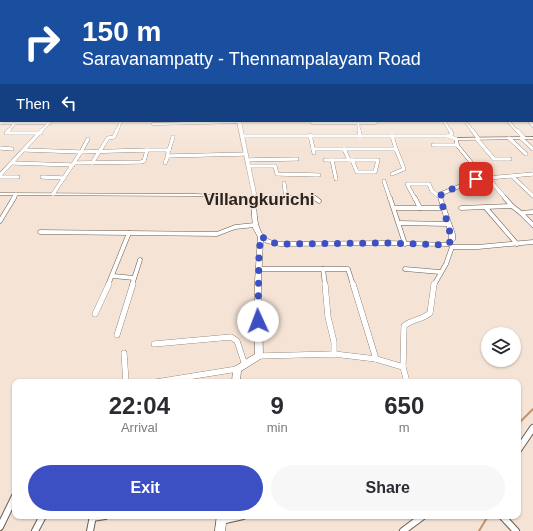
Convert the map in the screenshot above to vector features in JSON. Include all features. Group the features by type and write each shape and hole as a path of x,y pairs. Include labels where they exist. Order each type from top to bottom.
{"main road":[{"path":"0,194 196,195 246,198 254,200 255,225 261,236 269,242 280,244 451,245 452,240 440,196 443,193 470,182 479,176 479,172 457,145 456,140 478,138 533,138"},
{"path":"236,379 237,369 259,356 259,269 261,236"}],"street":[{"path":"17,122 6,133 41,133"},
{"path":"0,123 50,122"},
{"path":"0,176 50,122"},
{"path":"92,163 108,138 114,137 121,122"},
{"path":"153,124 179,122 239,122 254,200 314,196 319,201"},
{"path":"358,122 360,136"},
{"path":"312,123 377,122"},
{"path":"445,122 452,134 448,136"},
{"path":"509,122 533,149"},
{"path":"467,124 494,159 510,160"},
{"path":"310,135 314,153"},
{"path":"242,136 448,136 456,140"},
{"path":"392,136 404,170 392,174"},
{"path":"165,163 173,137"},
{"path":"509,138 526,154"},
{"path":"53,194 74,164 88,139"},
{"path":"434,144 457,145"},
{"path":"0,148 12,149"},
{"path":"313,149 396,149"},
{"path":"325,160 350,160 378,160 375,172 357,172 350,160 344,149"},
{"path":"25,150 81,152 169,150"},
{"path":"12,163 74,164 141,162 144,161 147,150"},
{"path":"168,156 246,154"},
{"path":"247,160 297,158"},
{"path":"332,160 336,180"},
{"path":"248,166 275,166 277,174 319,175"},
{"path":"479,176 488,178 532,175"},
{"path":"0,176 18,177"},
{"path":"512,176 533,196"},
{"path":"42,177 64,178"},
{"path":"488,178 512,206 533,225"},
{"path":"384,181 405,244"},
{"path":"284,183 286,197"},
{"path":"420,208 407,184 429,184 432,191 440,196"},
{"path":"0,221 16,194"},
{"path":"461,208 512,206"},
{"path":"394,208 443,208"},
{"path":"486,208 518,244"},
{"path":"521,213 533,212"},
{"path":"399,223 448,224"},
{"path":"40,232 217,234 235,226 255,225"},
{"path":"95,314 129,233"},
{"path":"406,379 403,367 404,326 415,318 424,318 430,313 434,284 446,264 451,245 478,247 533,242"},
{"path":"116,335 140,260"},
{"path":"259,269 348,269 376,359"},
{"path":"405,269 440,272"},
{"path":"323,270 328,317 334,342 334,354"},
{"path":"112,276 134,278"},
{"path":"154,344 231,337 237,341 245,365"},
{"path":"124,353 126,379"},
{"path":"259,356 334,354 376,359 403,367"},
{"path":"177,379 237,369"},
{"path":"521,446 533,428"},
{"path":"0,528 12,502"},
{"path":"35,531 41,519"},
{"path":"90,531 92,519"},
{"path":"221,523 234,519"},
{"path":"402,531 419,519"},
{"path":"504,519 512,529"}],"waterway":[{"path":"521,421 533,409"},
{"path":"479,531 486,519"}],"district":[{"name":"Villangkurichi","path":"259,199"}],"route":[{"path":"258,321 259,252 261,236 269,242 280,244 305,245 388,243 447,245 450,244 452,240 452,234 440,196 443,193 476,179"}]}
